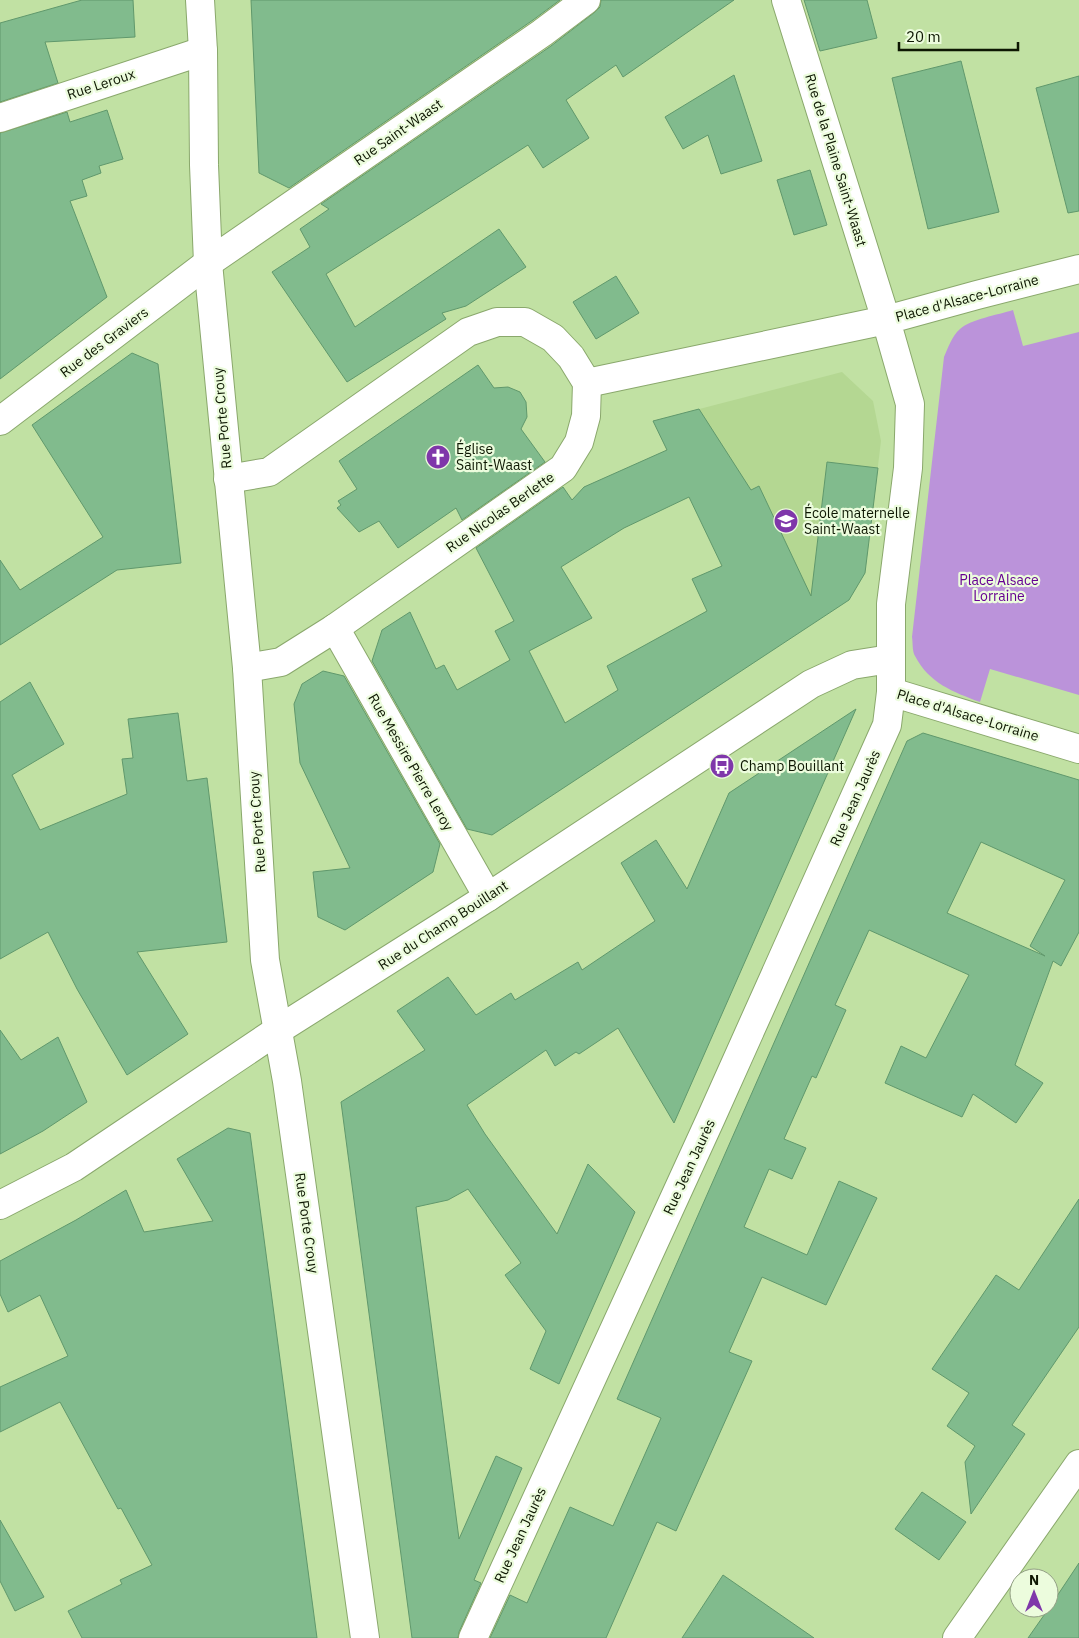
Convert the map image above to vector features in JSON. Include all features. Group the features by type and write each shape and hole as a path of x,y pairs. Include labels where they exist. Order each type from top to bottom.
{"street":[{"name":"Rue Porte Crouy","path":"200,0 208,263 247,668 265,960 287,1081 365,1638"},
{"name":"Rue Saint-Waast","path":"208,263 542,33 586,0"},
{"name":"Rue de la Plaine Saint-Waast","path":"786,0 886,320"},
{"name":"Rue Leroux","path":"0,118 203,51"},
{"name":"Rue des Graviers","path":"0,421 208,263"},
{"name":"Place d'Alsace-Lorraine","path":"1079,269 886,320 910,404 908,468 891,604 891,692 1079,749"},
{"path":"228,479 269,472 468,332 497,322 525,322 553,338 571,357 587,383 886,320"},
{"name":"Rue Nicolas Berlette","path":"247,668 281,662 335,628 563,468 579,442 586,416 587,383"},
{"name":"Rue Messire Pierre Leroy","path":"335,628 488,897"},
{"name":"Rue du Champ Bouillant","path":"0,1205 74,1167 278,1030 488,897 811,684 852,664 890,659"},
{"name":"Rue Jean Jaurès","path":"473,1638 888,725 891,692"},
{"path":"957,1638 1079,1464"}],"shaded area":[{"name":"École maternelle Saint-Waast","path":"842,372 873,401 881,441 865,573 849,600 741,604 653,421"}],"green space":[{"name":"Place Alsace Lorraine","path":"1013,310 1023,346 1079,332 1079,695 990,669 980,702 951,690 927,673 914,654 912,637 944,357 950,342 960,329 978,320"}],"building":[{"path":"82,0 133,0 135,37 45,42 58,83 0,102 0,23"},
{"path":"251,0 560,0 289,188 259,173"},
{"path":"601,0 734,0 623,77 616,65 566,100 589,138 543,168 528,145 326,274 355,327 499,229 526,267 466,306 442,313 446,319 347,382 272,272 310,247 300,229 329,209 321,204 551,46 595,12 600,7"},
{"path":"804,0 867,0 877,38 820,51"},
{"path":"961,61 999,212 928,229 892,78"},
{"path":"734,75 762,161 721,174 708,135 683,149 665,117"},
{"path":"1079,76 1079,211 1068,213 1036,88"},
{"path":"107,110 123,159 99,166 101,173 82,180 87,196 70,201 107,297 0,379 0,133 67,112 70,122"},
{"path":"810,170 827,225 794,235 777,180"},
{"path":"616,276 639,313 596,339 573,302"},
{"path":"132,353 158,364 181,563 117,570 0,645 0,560 20,590 103,537 32,425"},
{"name":"Église Saint-Waast","path":"478,365 494,388 508,387 520,392 526,402 527,417 521,429 545,462 462,520 456,508 398,548 379,521 359,532 337,508 341,505 338,501 357,489 339,461"},
{"path":"699,409 751,490 759,486 811,596 827,462 878,468 865,573 849,600 492,835 467,829 372,661 382,630 410,612 436,669 444,665 457,690 510,660 495,631 514,621 476,548 563,487 572,500 584,487 667,450 653,421","holes":["689,497 722,566 692,579 707,611 607,666 618,690 565,723 529,651 592,618 561,567 624,528"]},
{"path":"323,671 344,676 440,844 433,872 345,930 318,917 313,872 350,868 300,763 294,704 302,684"},
{"path":"30,682 64,744 12,775 40,830 127,794 122,759 133,758 128,719 178,713 187,781 207,778 227,942 137,952 188,1034 127,1075 77,989 48,932 0,959 0,702"},
{"path":"856,709 674,1123 618,1028 579,1054 576,1052 555,1066 546,1050 467,1105 485,1134 557,1234 588,1164 635,1212 559,1384 530,1369 546,1331 505,1275 521,1263 468,1189 448,1200 416,1207 459,1539 496,1456 522,1468 474,1580 481,1583 458,1638 412,1638 341,1102 425,1050 397,1011 448,977 476,1015 511,993 515,1000 578,962 582,970 655,921 621,863 656,840 687,889 729,793"},
{"path":"923,733 1079,780 1079,932 1061,966 1053,961 1015,1065 1043,1083 1016,1123 973,1094 962,1117 885,1083 901,1046 926,1058 969,975 869,930 835,1005 846,1010 816,1078 812,1076 784,1139 806,1148 792,1179 769,1169 744,1227 807,1255 839,1181 877,1198 826,1305 762,1277 729,1352 752,1361 676,1531 657,1522 606,1638 490,1638 510,1595 527,1603 570,1507 613,1526 661,1418 617,1399 907,741","holes":["981,842 1065,880 1030,946 1045,956 947,913"]},
{"path":"0,1030 21,1060 58,1037 87,1102 43,1131 0,1154"},
{"path":"228,1128 250,1133 317,1638 82,1638 68,1611 122,1584 120,1580 152,1565 121,1508 118,1509 60,1402 0,1432 0,1387 68,1356 40,1295 8,1312 0,1294 0,1261 76,1220 126,1190 144,1232 213,1221 177,1159"},
{"path":"1079,1199 1079,1327 1012,1425 1025,1434 971,1514 965,1462 975,1446 947,1426 969,1393 932,1369 996,1275 1019,1290"},
{"path":"922,1492 966,1522 939,1560 895,1529"},
{"path":"0,1520 44,1597 15,1611 0,1581"},
{"path":"1079,1563 1079,1638 1028,1638 1042,1618 1059,1618 1059,1593"},
{"path":"723,1575 814,1638 682,1638"}],"place":[{"name":"Église Saint-Waast","path":"438,457"},
{"name":"École maternelle Saint-Waast","path":"786,521"},
{"name":"Champ Bouillant","path":"722,766"}]}
